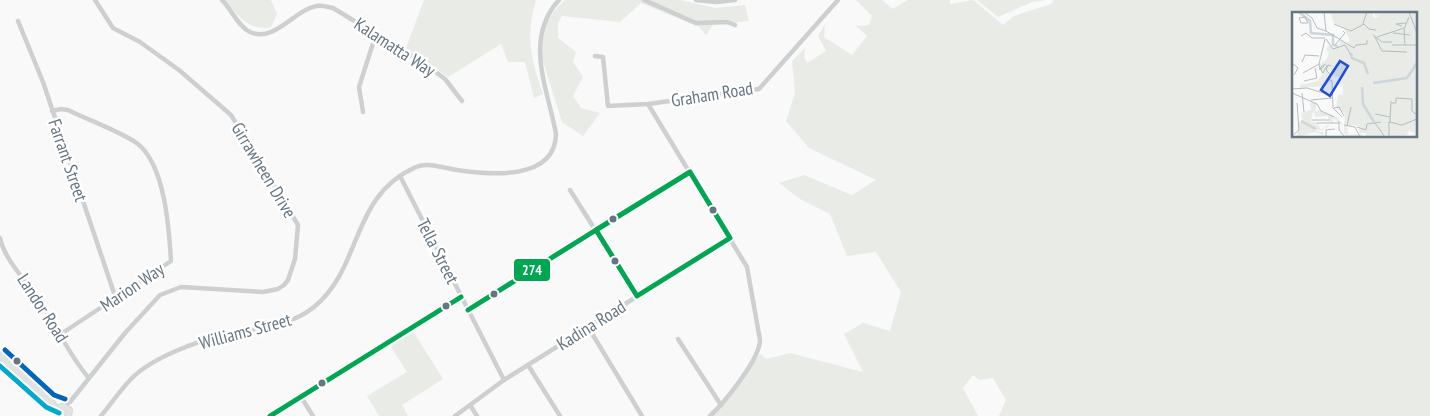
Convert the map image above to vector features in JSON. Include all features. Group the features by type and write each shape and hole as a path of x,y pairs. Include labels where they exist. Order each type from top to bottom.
{"street":[{"name":"Girrawheen Drive","path":"63,411 88,377 160,295 181,287 263,292 278,289 288,280 295,259 298,225 231,115 179,70 140,42 113,28 95,0"},
{"name":"Kalamatta Way","path":"222,0 242,26 251,32 263,33 275,30 296,15 317,6 333,8 445,79 462,101"},
{"name":"Williams Street","path":"101,416 133,377 169,354 224,335 282,324 314,307 337,280 371,207 382,189 400,176 418,166 428,165 480,173 514,172 533,169 546,160 553,151 556,134 540,59 539,38 545,20 559,0"},
{"path":"644,0 696,22 727,22 735,25"},
{"path":"696,0 716,2 735,0"},
{"name":"Graham Road","path":"595,56 604,57 608,106 648,104 758,89 838,0"},
{"name":"Farrant Street","path":"18,21 52,111 116,299"},
{"path":"363,112 359,87 376,34"},
{"path":"648,104 730,238 750,275 760,344 758,352 721,405 710,416"},
{"name":"Marion Way","path":"52,111 68,110 137,144 146,152 164,198 171,261 61,334"},
{"path":"468,310 690,172"},
{"name":"Tella Street","path":"400,176 504,380"},
{"path":"570,190 637,296"},
{"name":"Landor Road","path":"0,238 6,253 61,334 79,367 88,377"},
{"name":"Kadina Road","path":"454,416 504,380 730,238"},
{"path":"0,257 6,253"},
{"path":"270,416 461,296"},
{"path":"588,327 642,416"},
{"path":"678,340 721,405"},
{"path":"0,366 2,358 63,411"},
{"path":"528,365 560,416"},
{"path":"301,397 313,416"},
{"path":"470,405 477,416"}],"shaded area":[{"path":"224,0 271,0 277,14 271,27 256,27 244,21"},
{"path":"424,0 536,0 530,37 535,70 543,94 534,98 525,62 508,62 501,44 448,77 406,48"},
{"path":"565,0 680,0 716,8 745,5 749,21 713,25 706,35 699,27 641,3 620,22 562,16 558,23 558,38 576,52 573,62 583,77 573,96 581,108 600,113 583,136 562,122 541,55 542,29 555,10"},
{"path":"856,0 882,0 893,9 908,0 950,0 950,4 973,0 1003,25 1014,16 1051,4 1054,0 1430,0 1430,416 999,416 1006,400 993,378 979,380 973,375 963,388 978,416 711,416 760,354 766,359 790,353 863,372 844,334 863,323 890,331 901,292 876,252 847,256 830,214 800,199 779,183 804,175 852,195 876,180 809,148 786,121 795,93 792,61 805,48 804,57 807,63 826,51 818,36 825,24 824,37 852,55 867,36 856,26 869,25 872,16"},
{"path":"977,0 1046,0 1032,2 998,17"},
{"path":"411,328 443,379 402,405 408,416 379,416 367,396 407,372 388,342"}],"transit line":[{"name":"274","path":"690,172 730,238 637,296 596,230 690,172"},
{"name":"274","path":"468,310 596,230"},
{"name":"274","path":"270,416 461,297"},
{"path":"5,350 54,395 65,399"},
{"path":"0,366 46,407 59,413"}]}
